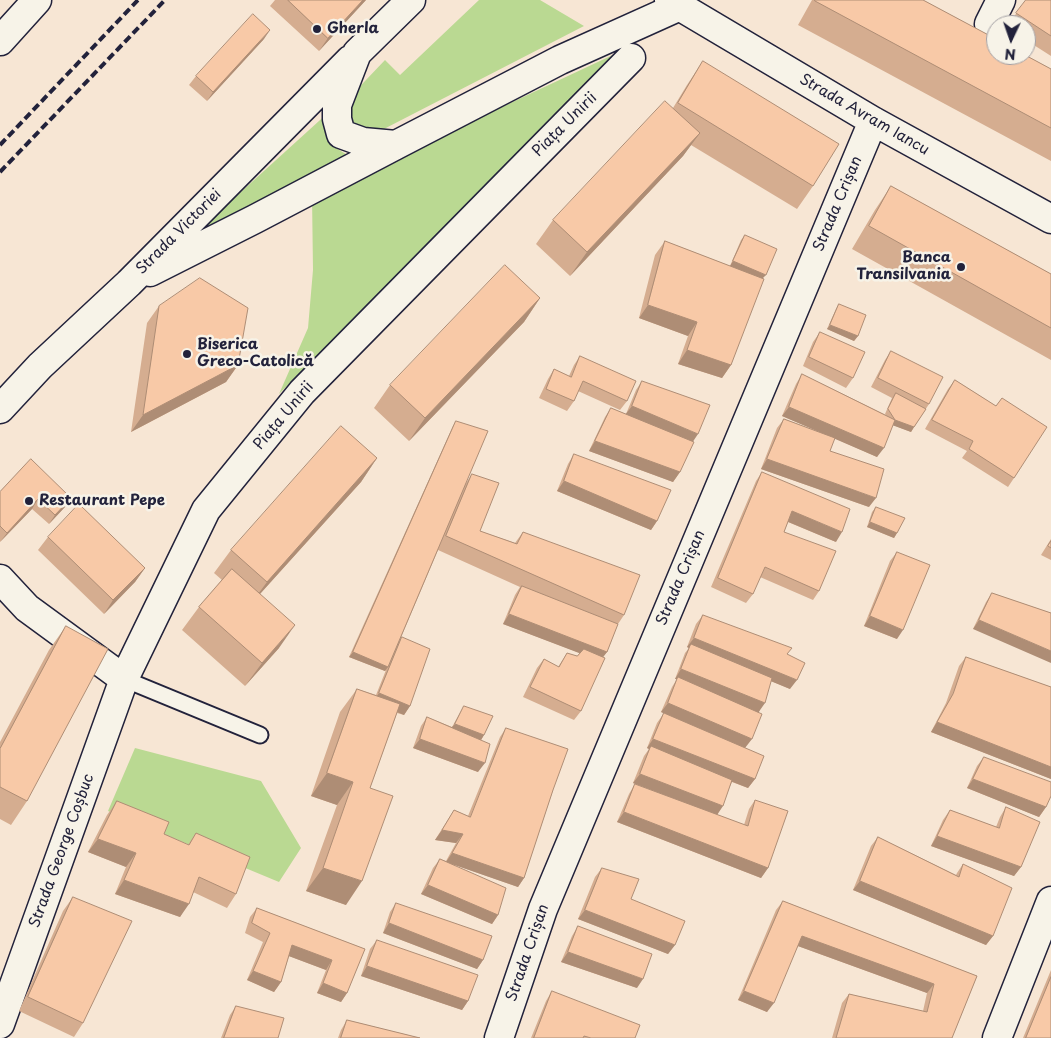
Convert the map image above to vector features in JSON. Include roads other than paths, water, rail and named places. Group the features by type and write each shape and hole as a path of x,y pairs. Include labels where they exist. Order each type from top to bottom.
{"street":[{"path":"0,41 38,0"},
{"name":"Strada Victoriei","path":"0,408 40,366 128,283 411,0"},
{"path":"994,15 1001,0"},
{"path":"128,283 560,60 675,3"},
{"name":"Strada Avram Iancu","path":"675,3 873,121 1051,219"},
{"path":"356,53 337,105 337,119 341,134 363,142 396,145"},
{"name":"Piața Unirii","path":"124,679 206,510 248,458 302,392 631,58"},
{"name":"Strada Crișan","path":"499,1038 543,909 873,121"},
{"path":"0,579 27,608 124,679"},
{"name":"Strada George Coșbuc","path":"0,1024 124,679"},
{"path":"997,1038 1051,901"}],"lane":[{"path":"124,679 260,735"}],"railway":[{"path":"0,145 138,0"},
{"path":"0,172 165,0"}],"place":[{"name":"Gherla","path":"317,29"},
{"name":"Banca Transilvania","path":"961,267"},
{"name":"Biserica Greco-Catolică","path":"187,354"},
{"name":"Restaurant Pepe","path":"29,501"}]}
